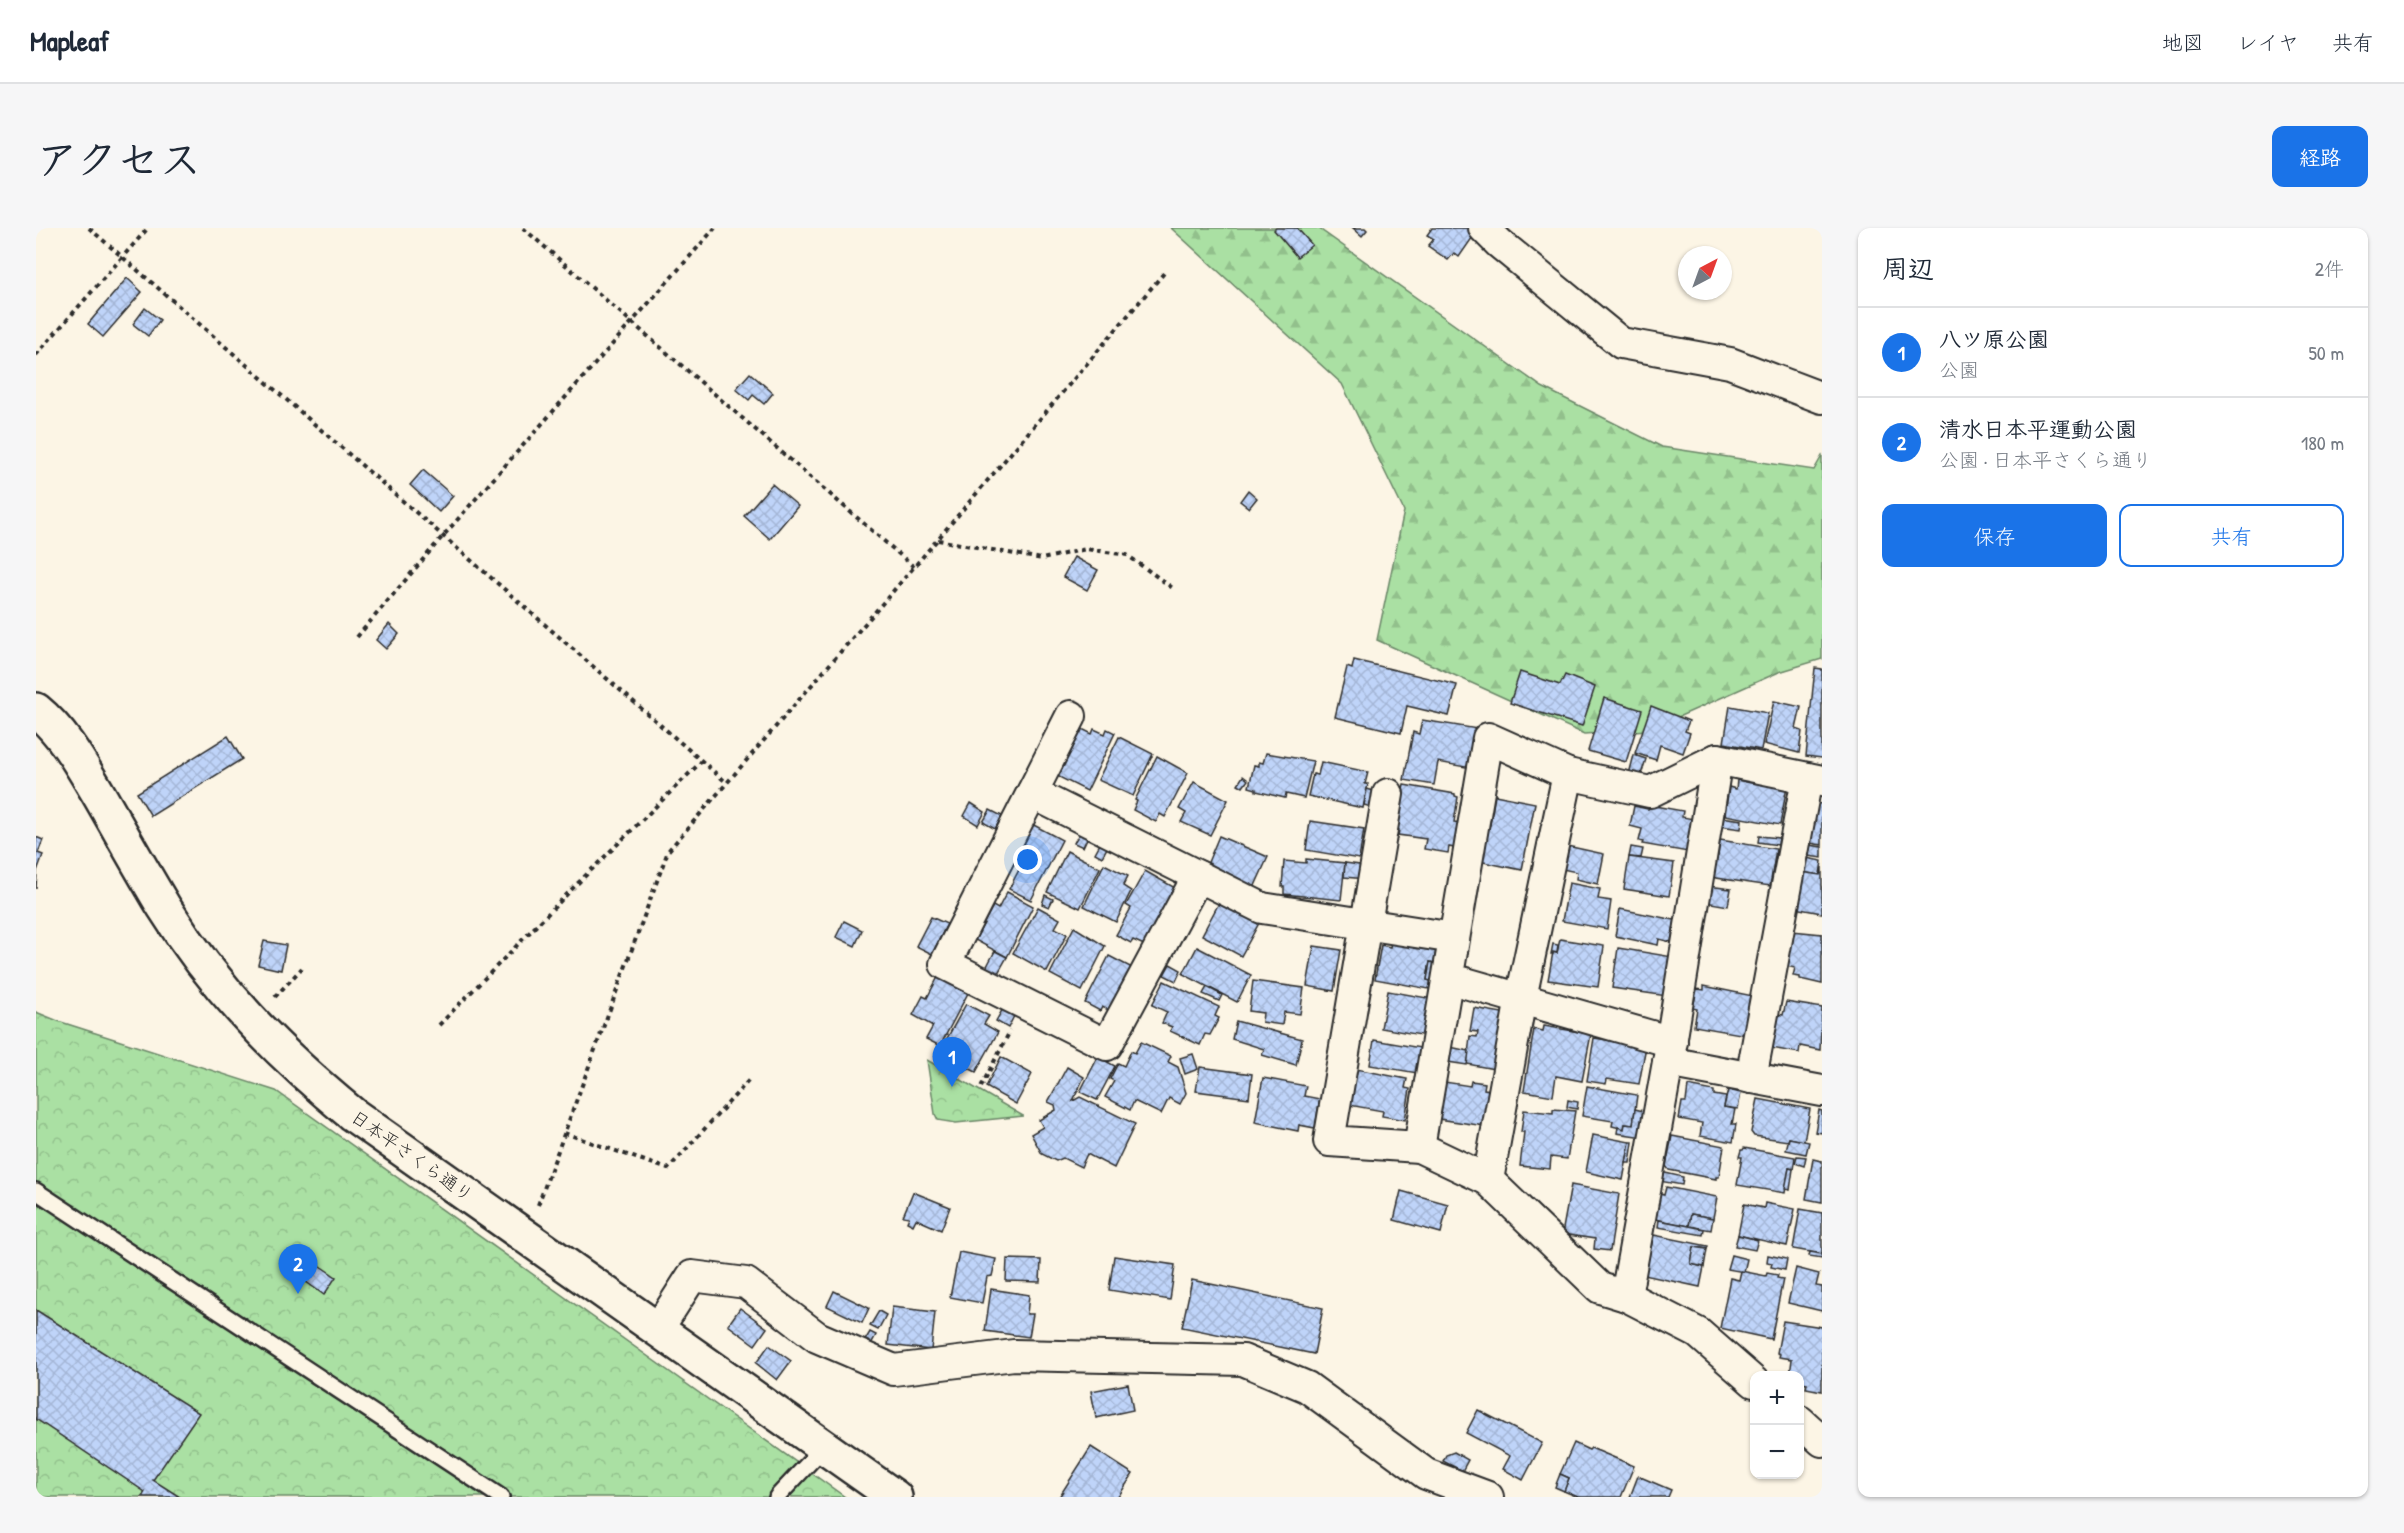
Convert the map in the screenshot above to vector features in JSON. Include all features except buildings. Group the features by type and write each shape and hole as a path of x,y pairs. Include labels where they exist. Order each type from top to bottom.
{"street":[{"path":"1484,228 1499,243 1621,343 1730,363 1822,398"},
{"name":"日本平さくら通り","path":"36,710 71,748 165,908 209,973 252,1022 299,1070 352,1114 895,1497"},
{"path":"1071,716 945,964 1107,1045 1198,876"},
{"path":"1419,1147 1488,738 1568,774 1650,792 1717,759 1815,779 1751,1078"},
{"path":"1626,1296 1670,1052 1717,759"},
{"path":"1488,1180 1521,998 1568,774"},
{"path":"1032,793 1262,908 1454,938"},
{"path":"1388,794 1329,1141 1419,1147 1488,1180 1599,1288 1626,1296 1698,1333 1750,1378"},
{"path":"1448,978 1521,998 1670,1052 1751,1078 1822,1091"},
{"path":"658,1329 692,1276 746,1283 817,1337 894,1370 1014,1355 1243,1360 1307,1387 1426,1474 1488,1497"},
{"path":"1804,1425 1822,1441"}],"lane":[{"path":"36,1191 501,1497"},
{"path":"777,1497 824,1447"}],"path":[{"path":"89,228 727,783"},
{"path":"36,355 148,228"},
{"path":"524,228 914,567"},
{"path":"357,637 443,536 715,228"},
{"path":"526,1237 668,851 1164,273"},
{"path":"937,540 1042,559 1086,549 1127,555 1174,589"},
{"path":"439,1025 702,761"},
{"path":"252,1022 302,968"},
{"path":"981,1087 1024,1004"},
{"path":"564,1133 668,1169 750,1079"}],"green space":[{"path":"1171,228 1318,228 1542,387 1662,447 1814,470 1822,456 1822,659 1779,672 1649,730 1584,734 1377,640 1404,511 1342,384"},
{"path":"36,1012 276,1091 845,1497 36,1497"},
{"path":"927,1060 1024,1116 956,1123 938,1120 935,1114"}],"place":[{"name":"八ツ原公園","path":"952,1087"},
{"name":"清水日本平運動公園","path":"298,1294"}]}
